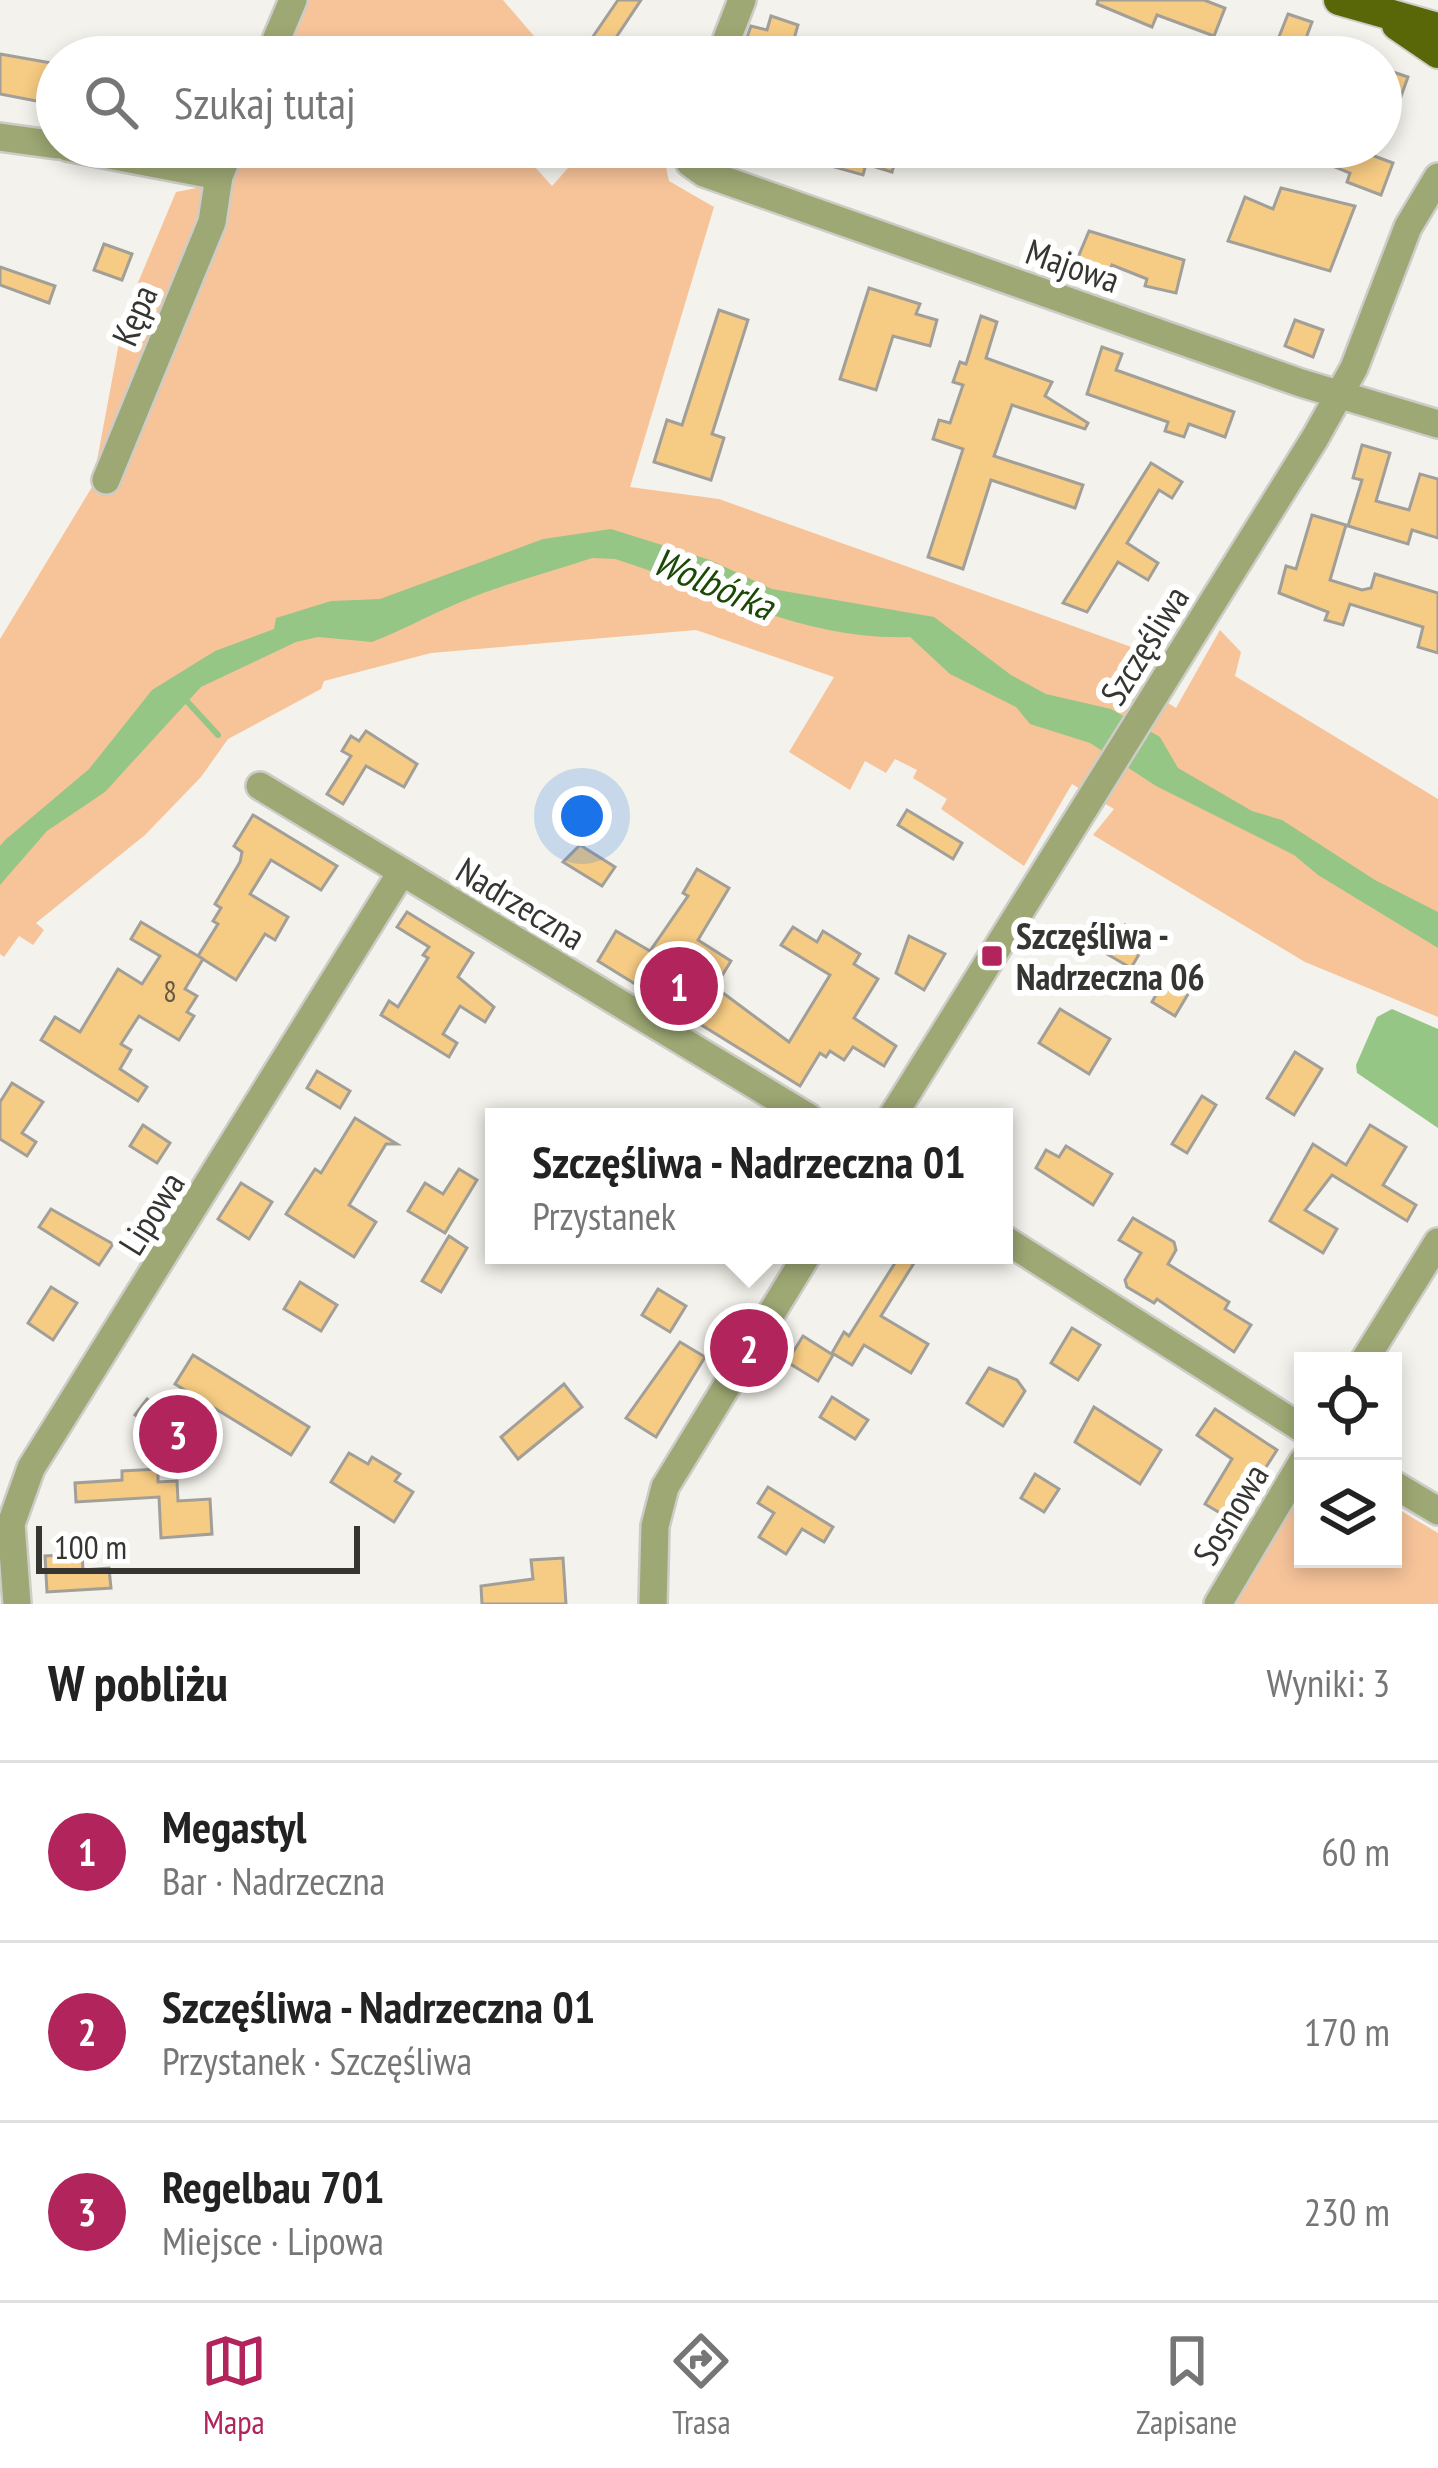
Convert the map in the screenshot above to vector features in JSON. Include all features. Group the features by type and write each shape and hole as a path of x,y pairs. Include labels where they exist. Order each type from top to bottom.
{"main road":[{"path":"1346,2 1438,28"},
{"path":"1346,2 1438,53"}],"street":[{"path":"278,36 293,0"},
{"path":"728,36 742,0"},
{"path":"0,137 36,142"},
{"path":"177,168 219,176"},
{"name":"Kępa","path":"106,480 212,222 222,168"},
{"name":"Majowa","path":"700,168 1339,396 1438,424"},
{"name":"Szczęśliwa","path":"898,1108 1339,396 1408,227 1434,187"},
{"name":"Nadrzeczna","path":"260,786 793,1108"},
{"name":"Lipowa","path":"17,1604 11,1524 31,1468 401,873"},
{"path":"1370,1352 1438,1243"},
{"path":"1013,1245 1294,1423"},
{"path":"653,1604 656,1526 665,1487 801,1264"},
{"name":"Sosnowa","path":"1218,1604 1294,1476"},
{"path":"1402,1489 1438,1511"}],"shaded area":[{"path":"308,0 503,0 534,36 293,36"},
{"path":"238,168 536,168 552,186 568,168 666,168 669,181 714,207 630,487 719,499 1148,653 1131,680 1176,708 1220,630 1241,652 1235,676 1438,799 1438,1017 1305,962 1093,835 1114,809 1072,784 1024,866 941,809 947,799 913,778 917,770 895,759 886,773 865,761 850,790 789,752 834,677 696,630 431,653 324,681 321,689 228,739 201,777 145,835 36,923 44,930 33,945 19,936 4,957 0,954 0,639 92,487 124,316 176,192 233,181"},
{"path":"1294,1507 1294,1568 1402,1568 1402,1511 1438,1533 1438,1604 1230,1604"}],"water":[{"name":"Wolbórka","path":"611,529 710,560 772,589 934,617 1011,675 1046,694 1111,709 1160,737 1178,768 1252,811 1282,820 1375,880 1438,912 1438,948 1318,875 1294,855 1156,786 1090,743 1030,724 1016,707 950,674 910,637 834,631 797,622 615,559 592,558 506,585 372,642 318,637 296,642 201,687 105,792 47,831 0,885 0,846 5,840 89,769 152,690 215,651 274,629 276,618 331,601 380,599 543,539"},
{"path":"1392,1009 1438,1029 1438,1128 1357,1073 1356,1065 1377,1017"}],"building":[{"path":"618,0 641,0 617,36 593,36"},
{"path":"1098,0 1204,0 1225,8 1214,36 1157,15 1152,27 1097,4"},
{"path":"1288,14 1312,22 1307,36 1279,36"},
{"path":"771,16 798,25 795,36 747,36 751,26 767,30"},
{"path":"0,54 36,60 36,101 0,94"},
{"path":"838,168 865,168 863,175"},
{"path":"1338,168 1391,168 1381,195 1347,182 1350,173"},
{"path":"1281,188 1355,206 1330,271 1228,241 1245,197 1273,209"},
{"path":"1089,231 1184,260 1176,293 1145,286 1147,279 1112,265 1106,280 1074,267"},
{"path":"104,244 132,254 122,280 94,270"},
{"path":"0,267 55,286 49,303 0,285"},
{"path":"869,288 920,304 916,314 937,320 930,346 893,336 876,390 840,379"},
{"path":"719,310 748,320 712,434 724,438 711,480 654,462 667,420 682,425"},
{"path":"981,316 997,322 986,358 1052,382 1045,396 1088,423 1085,429 1012,405 994,456 1083,485 1075,508 991,480 963,569 928,557 963,449 933,439 939,420 950,423 963,385 953,382 960,362 966,364"},
{"path":"1295,320 1323,330 1313,357 1285,346"},
{"path":"1102,347 1122,354 1116,370 1234,412 1225,437 1189,424 1184,437 1165,431 1168,422 1087,394"},
{"path":"1362,445 1390,453 1376,501 1409,510 1420,474 1438,479 1438,538 1412,530 1408,544 1348,526 1362,480 1353,478"},
{"path":"1151,463 1182,482 1172,498 1159,490 1127,543 1158,563 1148,580 1118,562 1087,612 1063,603"},
{"path":"1312,515 1346,525 1330,580 1362,590 1371,588 1375,574 1438,593 1438,653 1418,647 1423,627 1350,604 1343,625 1325,620 1328,612 1279,593 1286,566 1296,569"},
{"path":"366,731 417,764 404,787 366,766 343,804 327,794 351,756 342,751 351,736 359,741"},
{"path":"907,810 962,843 953,859 898,825"},
{"path":"253,815 337,866 321,890 271,860 250,894 288,917 275,940 265,934 236,980 198,956 218,924 213,921 221,908 215,904 240,862 242,852 234,846"},
{"path":"580,845 615,867 602,886 563,862"},
{"path":"697,869 729,888 698,940 731,961 715,987 789,1042 830,975 781,945 793,927 817,942 823,931 860,954 854,964 878,979 854,1018 896,1046 884,1066 853,1047 844,1060 830,1051 826,1057 820,1053 800,1086 598,961 616,931 650,951 688,896 683,893"},
{"path":"407,912 473,953 458,977 494,1007 485,1022 460,1006 443,1034 457,1043 449,1057 381,1015 389,1001 398,1007 428,958 423,955 429,947 397,927"},
{"path":"141,922 203,959 185,989 197,996 187,1012 194,1016 179,1040 139,1016 121,1044 131,1050 120,1069 147,1087 138,1101 41,1040 55,1017 80,1032 118,969 142,984 160,956 131,939"},
{"path":"1125,925 1148,939 1131,968 1107,954"},
{"path":"909,936 945,954 924,990 896,973"},
{"path":"1170,970 1194,984 1175,1016 1152,1002"},
{"path":"1060,1009 1110,1039 1089,1074 1039,1043"},
{"path":"1295,1052 1322,1069 1294,1115 1267,1098"},
{"path":"317,1071 350,1091 340,1108 307,1088"},
{"path":"12,1083 43,1102 22,1133 36,1142 27,1156 0,1139 0,1102"},
{"path":"1202,1096 1216,1105 1187,1153 1172,1144"},
{"path":"355,1118 397,1144 386,1144 349,1205 376,1222 354,1257 286,1214 315,1169 321,1173"},
{"path":"143,1125 170,1143 157,1163 130,1146"},
{"path":"1370,1125 1406,1147 1383,1185 1416,1205 1407,1221 1332,1175 1305,1210 1337,1229 1323,1253 1270,1221 1313,1144 1346,1165"},
{"path":"1066,1146 1112,1174 1093,1205 1036,1168 1046,1150 1059,1157"},
{"path":"459,1169 477,1180 445,1233 408,1211 425,1183 443,1194"},
{"path":"241,1183 272,1202 249,1239 218,1219"},
{"path":"51,1209 113,1244 99,1265 39,1227"},
{"path":"1133,1218 1174,1242 1176,1250 1168,1264 1229,1302 1225,1309 1251,1325 1234,1352 1157,1299 1154,1303 1127,1287 1125,1280 1141,1253 1119,1240"},
{"path":"449,1236 467,1248 441,1292 422,1281"},
{"path":"894,1264 913,1264 881,1316 928,1344 911,1373 864,1345 852,1365 832,1353 844,1332 849,1336"},
{"path":"300,1282 337,1305 321,1331 284,1309"},
{"path":"51,1287 77,1303 53,1340 28,1323"},
{"path":"658,1289 686,1306 670,1332 642,1315"},
{"path":"1072,1328 1100,1345 1078,1380 1051,1363"},
{"path":"803,1336 833,1355 818,1381 787,1362"},
{"path":"680,1342 705,1357 656,1437 626,1418"},
{"path":"193,1355 309,1427 291,1455 175,1384"},
{"path":"989,1368 1017,1380 1025,1391 1003,1426 967,1403"},
{"path":"564,1384 582,1407 518,1459 501,1437"},
{"path":"832,1397 868,1420 855,1439 820,1417"},
{"path":"147,1399 199,1438 187,1453 135,1415"},
{"path":"1094,1407 1161,1450 1140,1484 1075,1442"},
{"path":"1215,1409 1277,1450 1232,1520 1205,1504 1232,1459 1197,1435"},
{"path":"349,1453 368,1464 372,1457 400,1474 395,1481 413,1492 394,1522 331,1482"},
{"path":"158,1469 158,1482 177,1481 178,1501 210,1499 212,1534 161,1538 159,1497 76,1502 75,1483 122,1480 122,1471"},
{"path":"1035,1474 1059,1489 1044,1512 1021,1498"},
{"path":"768,1487 833,1527 824,1542 802,1529 786,1554 759,1537 774,1513 758,1503"},
{"path":"82,1554 83,1570 109,1568 111,1588 47,1592 45,1556"},
{"path":"563,1558 566,1604 482,1604 481,1586 533,1579 531,1560"}],"waterway":[{"path":"184,698 218,735"}],"place":[{"name":"Szczęśliwa - Nadrzeczna 06","path":"992,956"},
{"name":"Megastyl","path":"679,986"},
{"name":"Szczęśliwa - Nadrzeczna 01","path":"749,1348"},
{"name":"Regelbau 701","path":"178,1434"}]}
